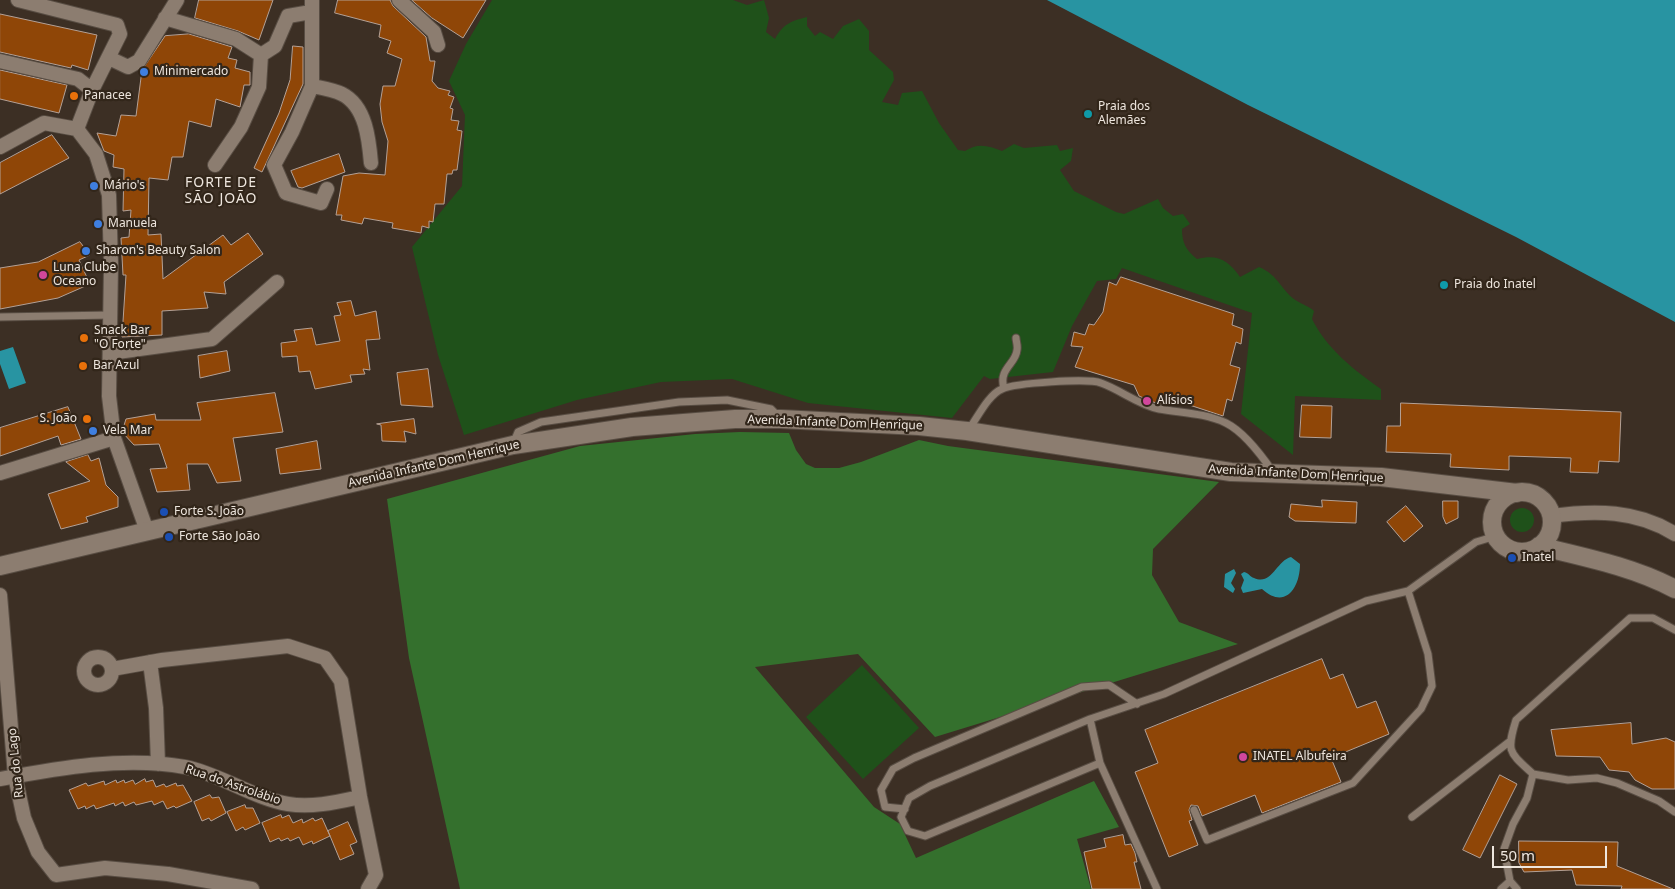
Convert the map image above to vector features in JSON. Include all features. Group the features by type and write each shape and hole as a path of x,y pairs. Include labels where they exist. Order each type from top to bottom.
{"street":[{"path":"18,0 117,25 120,34 92,90 77,129"},
{"path":"108,58 128,67 138,61 177,0"},
{"path":"399,0 434,32 438,45"},
{"path":"261,55 275,46 288,16 312,6 312,86 292,132 274,165 286,193 321,203 327,189"},
{"path":"165,18 236,39 261,55"},
{"path":"215,165 241,127 259,87 261,55"},
{"path":"0,61 78,79 92,90"},
{"path":"312,86 344,95 358,111 369,135 371,163"},
{"path":"0,147 44,122 77,129 96,154 109,195 109,396 114,438 147,531"},
{"path":"110,353 212,339 277,282"},
{"name":"Avenida Infante Dom Henrique","path":"0,566 513,445 632,427 735,419 869,422 967,431 1176,465 1231,472 1381,477 1471,486 1517,493"},
{"path":"0,474 114,438"},
{"path":"1471,486 1487,497 1496,508"},
{"path":"1517,493 1535,495 1548,507 1552,516 1544,540 1530,550 1520,552 1502,544 1496,536 1493,517 1496,508 1508,495 1517,493"},
{"path":"1552,516 1623,514 1657,523 1675,534"},
{"path":"1544,540 1556,542 1572,553 1661,581 1675,588"},
{"name":"Rua do Lago","path":"0,595 3,663 16,776 24,818 38,852 56,875 105,868 168,874 252,889"},
{"path":"112,669 150,662 288,646 325,658 341,681 360,797 376,875 368,889"},
{"path":"150,662 156,708 158,764"},
{"name":"Rua do Astrolábio","path":"0,779 43,771 96,765 158,764 186,768 288,804 326,804 360,797"}],"lane":[{"path":"0,317 110,315"},
{"path":"1004,388 1002,381 1004,375 1018,352 1016,338"},
{"path":"967,431 996,392 1004,388 1040,383 1098,382 1132,400 1158,409 1186,412 1227,424 1255,447 1275,474"},
{"path":"1100,762 925,836 908,831 901,817 910,798 930,786 1090,719 1164,694 1366,601 1408,591 1476,542 1496,536"},
{"path":"1194,810 1207,840 1353,783 1421,709 1432,686 1428,654 1408,591"},
{"path":"1412,817 1509,742 1516,720 1630,618 1654,618 1675,630"},
{"path":"905,809 885,807 881,790 893,770 914,758 1082,687 1109,685 1137,704"},
{"path":"1090,719 1100,762 1157,889"},
{"path":"1509,742 1514,756 1534,774 1568,780 1597,778 1641,793 1675,812"},
{"path":"1518,889 1510,881 1504,849 1513,824 1527,798 1534,774"},
{"path":"1501,889 1510,881"}],"green space":[{"path":"492,0 733,0 747,5 764,0 769,18 766,32 775,39 788,24 807,17 807,26 815,36 820,32 833,39 843,26 859,19 869,31 869,50 893,72 894,80 882,102 898,105 902,93 922,91 939,123 958,150 965,151 974,146 984,146 1002,151 1014,144 1024,148 1057,145 1060,151 1073,148 1071,161 1060,170 1074,191 1116,212 1124,214 1158,199 1163,208 1173,216 1183,214 1190,224 1182,229 1183,238 1187,249 1197,259 1211,257 1222,260 1231,266 1240,277 1259,267 1266,270 1292,297 1314,311 1312,319 1325,340 1351,366 1381,389 1381,400 1295,396 1293,455 1241,414 1252,313 1122,268 1116,279 1097,281 1072,326 1053,372 990,379 984,376 952,418 808,403 732,379 661,382 577,400 464,435 438,355 412,247 462,186 465,115 449,81 466,44"},
{"path":"740,432 789,433 796,450 806,464 815,468 839,468 861,462 919,440 948,446 1219,482 1153,549 1152,575 1179,622 1238,644 935,737 858,654 755,667 874,807 900,824 916,858 1094,781 1119,827 1077,839 1091,889 460,889 409,658 387,499 580,446 695,434"},
{"path":"1522,508 1531,511 1534,520 1531,529 1522,532 1513,529 1510,520 1513,511"},
{"path":"862,665 919,728 863,779 806,717"}],"water":[{"path":"1047,0 1675,0 1675,322 1516,237 1248,105"},
{"path":"13,347 26,383 9,389 0,364 0,351"},
{"path":"1291,557 1300,564 1297,581 1290,593 1284,597 1278,597 1270,595 1262,589 1243,593 1241,588 1244,580 1241,574 1244,572 1260,580 1265,579 1281,563"},
{"path":"1234,569 1236,573 1231,583 1235,589 1233,593 1224,587 1225,574"}],"building":[{"path":"199,0 273,0 259,40 238,31 195,18"},
{"path":"338,0 390,0 393,6 426,37 430,61 435,61 432,81 438,88 450,91 448,95 454,97 450,108 453,109 451,120 459,121 457,130 462,131 457,170 453,170 452,174 447,174 444,204 435,204 433,222 429,221 429,228 422,226 421,233 392,228 393,223 364,218 362,224 341,220 342,215 336,215 343,176 359,173 385,175 388,141 382,122 380,104 383,86 395,86 402,59 387,53 391,41 379,37 381,25 335,13"},
{"path":"412,0 486,0 463,38 432,18"},
{"path":"0,14 97,35 88,70 72,65 71,68 0,52"},
{"path":"189,34 232,47 228,58 237,60 235,68 250,72 250,85 244,85 240,107 216,99 211,127 189,121 183,157 172,157 168,180 149,178 148,235 161,234 163,279 223,235 231,245 248,233 263,254 224,282 226,294 204,292 208,308 162,311 162,335 122,337 126,275 123,275 121,238 129,237 131,210 123,211 124,169 113,167 114,155 104,151 97,133 116,136 121,115 136,116 142,70 165,36"},
{"path":"293,46 303,47 303,84 262,172 254,168 279,113 290,80"},
{"path":"0,70 67,85 59,113 0,99"},
{"path":"52,135 69,158 0,194 0,163"},
{"path":"339,154 345,172 302,188 298,187 291,171"},
{"name":"Luna Clube Oceano","path":"80,242 90,255 79,260 90,284 58,298 0,309 0,268 38,262"},
{"path":"1121,277 1234,314 1232,325 1243,329 1241,344 1236,342 1230,365 1240,368 1232,401 1227,399 1223,416 1168,398 1166,405 1153,402 1139,396 1134,385 1075,367 1083,347 1071,346 1074,332 1085,335 1089,324 1094,325 1103,312 1109,282 1116,285"},
{"path":"351,301 355,316 376,311 380,339 366,340 370,370 363,369 365,374 350,375 352,382 315,389 310,371 299,372 297,356 282,357 281,343 297,341 294,330 312,328 316,345 340,341 334,316 341,315 337,303"},
{"path":"227,351 230,371 200,378 198,356"},
{"path":"428,369 433,407 401,405 397,373"},
{"path":"275,393 283,432 233,438 241,481 217,483 208,464 187,464 190,490 157,492 150,469 167,468 159,444 134,445 122,432 126,419 155,414 156,420 201,420 197,403"},
{"path":"1401,403 1621,412 1619,462 1599,461 1598,473 1570,472 1571,458 1509,456 1509,470 1450,467 1451,454 1386,452 1387,426 1400,426"},
{"path":"1302,405 1332,406 1331,438 1300,437"},
{"path":"68,407 81,439 61,445 58,436 0,456 0,428"},
{"path":"414,419 416,434 404,431 406,442 382,441 381,425 377,424"},
{"path":"317,441 321,469 280,474 276,449"},
{"path":"88,455 91,461 99,458 106,485 118,497 118,507 86,517 88,522 61,529 48,494 90,481 66,462"},
{"path":"1322,500 1357,502 1356,523 1295,521 1289,517 1291,504 1322,507"},
{"path":"1443,501 1458,501 1458,518 1446,524 1443,517"},
{"path":"1406,506 1423,526 1404,542 1387,522"},
{"path":"1322,659 1330,679 1343,674 1357,708 1376,701 1389,734 1331,758 1341,782 1262,813 1255,795 1202,816 1198,806 1191,805 1189,810 1192,820 1189,821 1198,845 1169,857 1135,772 1158,763 1145,730"},
{"path":"1631,723 1632,744 1666,738 1675,742 1675,789 1652,789 1635,780 1629,772 1609,770 1600,757 1556,756 1551,730"},
{"path":"1500,775 1517,784 1480,858 1463,850"},
{"path":"145,779 146,782 153,780 156,787 164,784 166,787 176,783 177,786 183,785 192,801 176,808 174,806 167,809 163,801 154,805 152,801 136,805 134,802 125,806 123,802 115,806 114,803 96,809 94,805 86,809 85,806 78,809 69,790 86,783 88,786 104,781 105,785 116,780 117,783 124,780 125,783 133,780 135,784"},
{"path":"210,795 212,798 219,797 226,813 211,821 209,818 202,821 194,802"},
{"path":"245,805 246,808 253,808 260,823 245,830 243,827 236,831 227,812"},
{"path":"281,815 282,818 289,815 293,823 302,819 303,823 313,818 315,821 322,818 330,836 313,844 312,841 303,845 299,837 290,841 288,838 281,841 279,838 270,842 262,823"},
{"path":"348,822 357,842 350,845 354,854 340,860 328,831"},
{"path":"1123,835 1125,845 1131,844 1135,853 1137,862 1134,862 1141,889 1092,889 1084,852 1106,847 1104,839"},
{"path":"1519,841 1618,842 1617,866 1673,889 1621,889 1622,886 1576,885 1572,870 1524,872 1519,863"}],"place":[{"name":"Minimercado","path":"144,72"},
{"name":"Panacee","path":"74,96"},
{"name":"Praia dos Alemães","path":"1088,114"},
{"name":"Mário's","path":"94,186"},
{"name":"Manuela","path":"98,224"},
{"name":"Sharon's Beauty Salon","path":"86,251"},
{"name":"Luna Clube Oceano","path":"43,275"},
{"name":"Praia do Inatel","path":"1444,285"},
{"name":"Snack Bar \"O Forte\"","path":"84,338"},
{"name":"Bar Azul","path":"83,366"},
{"name":"Alísios","path":"1147,401"},
{"name":"S. João","path":"87,419"},
{"name":"Vela Mar","path":"93,431"},
{"name":"Forte S. João","path":"164,512"},
{"name":"Forte São João","path":"169,537"},
{"name":"Inatel","path":"1512,558"},
{"name":"INATEL Albufeira","path":"1243,757"}],"district":[{"name":"FORTE DE SÃO JOÃO","path":"221,192"}]}
